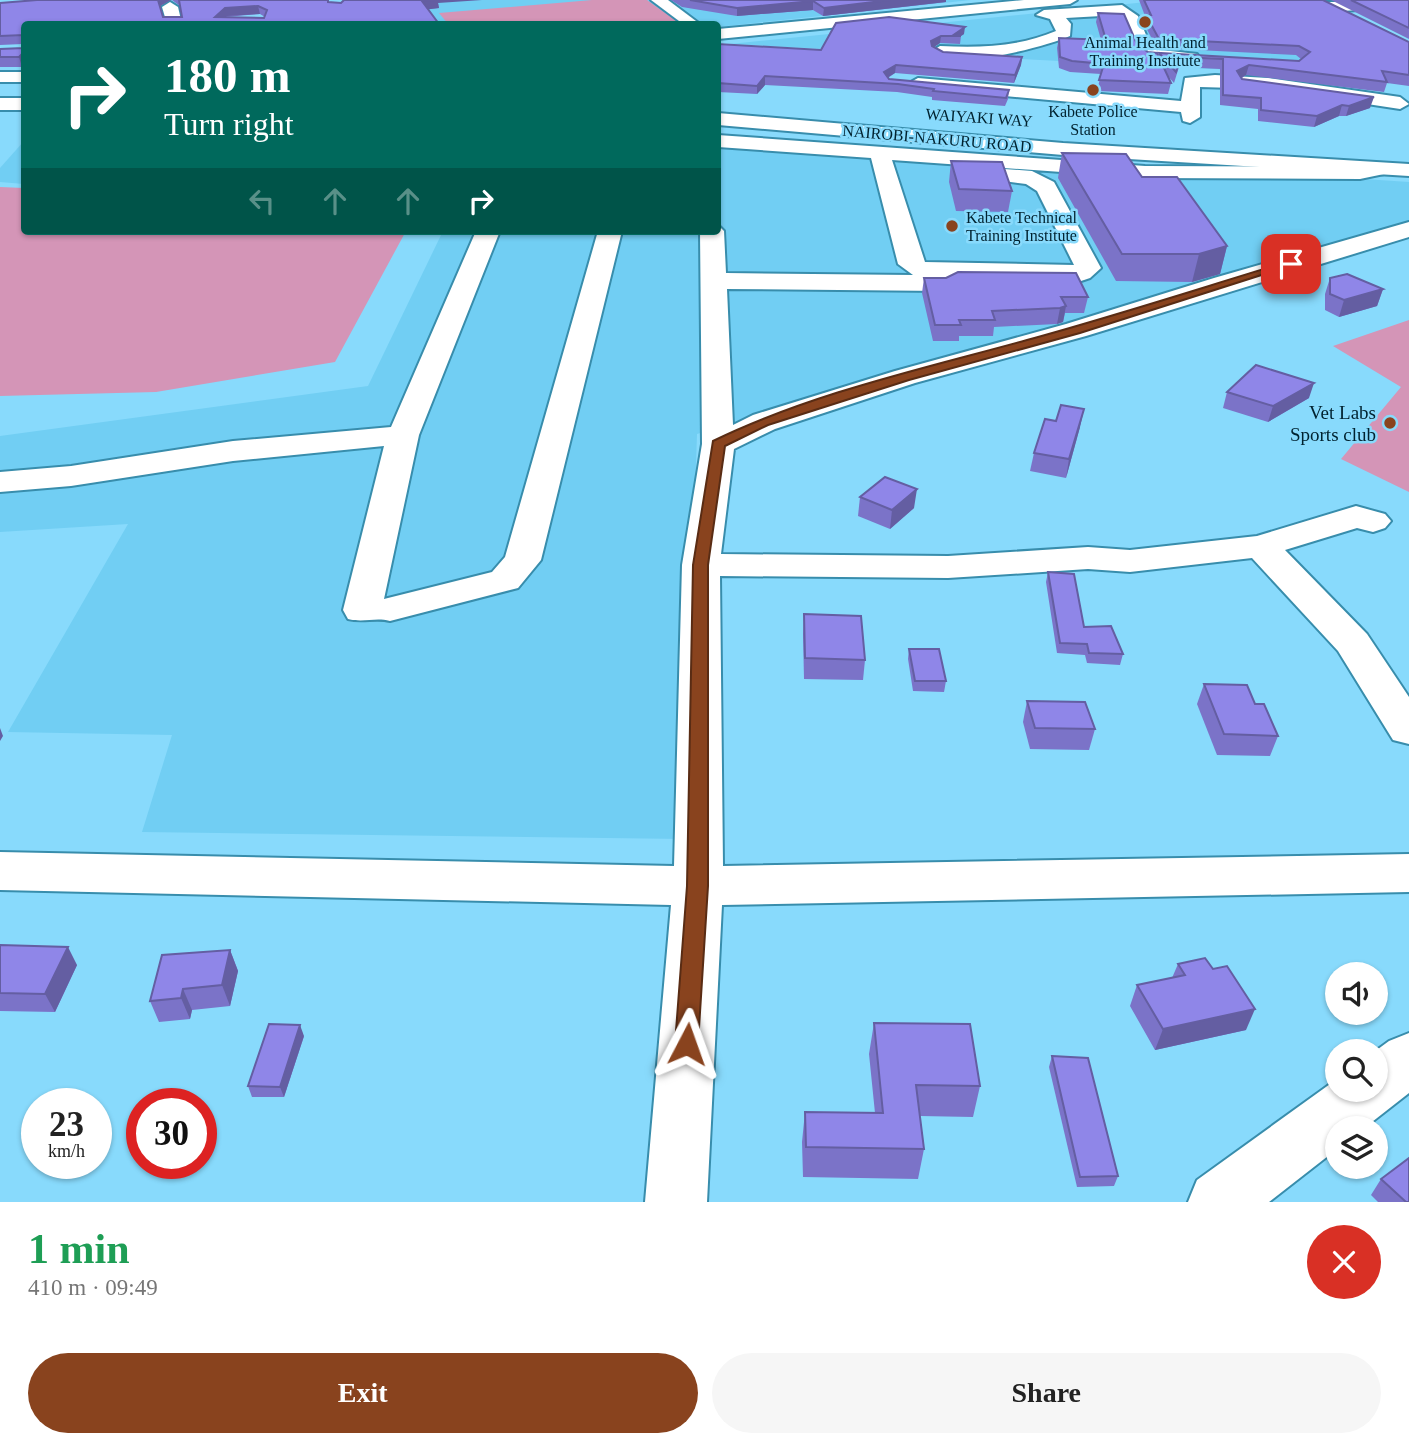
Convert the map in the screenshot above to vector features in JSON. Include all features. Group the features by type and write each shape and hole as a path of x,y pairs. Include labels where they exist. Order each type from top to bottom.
{"main road":[{"path":"659,0 688,21"},
{"path":"721,34 1070,0"},
{"path":"1319,4 1369,6"},
{"path":"1319,4 1352,20 1381,17"},
{"path":"1012,6 1035,15 1122,10 1130,16 1145,52 1206,58"},
{"path":"170,7 174,21"},
{"path":"940,51 1005,52 1046,42 1064,33 1063,24 1054,15"},
{"path":"1192,131 1188,107 1191,82 1204,80 1400,103"},
{"path":"895,81 1044,92 1188,107"},
{"path":"0,97 21,97"},
{"path":"0,104 21,104"},
{"name":"NAIROBI-NAKURU ROAD","path":"721,119 1063,149 1409,170"},
{"path":"721,128 969,147 1063,149"},
{"path":"721,141 882,162 1016,175 1042,183 1088,268 1081,273 1067,275 920,269 911,264 882,162"},
{"path":"882,162 1184,174 1360,173 1376,169"},
{"path":"718,444 764,422 905,377 1076,330 1223,282 1409,229"},
{"path":"486,235 452,326 403,435 376,610 505,580 523,560 609,235"},
{"path":"676,1202 698,886 701,565 718,444 712,235"},
{"path":"713,281 1102,285"},
{"path":"0,482 71,476 233,451 403,435"},
{"path":"701,565 948,567 1088,558 1130,561 1175,558 1261,546 1356,517 1373,521"},
{"path":"1261,546 1353,643 1408,729"},
{"path":"0,871 698,886 1409,873"},
{"path":"1388,1075 1409,1059"},
{"path":"1219,1202 1352,1102"}],"shaded area":[{"path":"416,0 971,0 721,27 721,21 434,21"},
{"path":"592,0 647,0 677,21 446,21 439,13"},
{"name":"Animal Health and Training Institute","path":"1166,0 1409,79 730,44"},
{"path":"721,136 1409,182 1409,228 1010,341 697,434 684,839 142,832 172,735 8,732 128,524 0,532 0,436 368,386 441,235 721,235"},
{"path":"21,144 21,184 0,182 0,168"},
{"path":"0,187 21,188 21,235 404,235 335,362 156,392 0,396"},
{"name":"Vet Labs Sports club","path":"1409,320 1409,492 1341,459 1401,387 1333,346"}],"building":[{"path":"37,0 158,0 163,17 182,17 179,0 328,0 341,3 344,0 434,0 422,1 437,21 21,21 21,35 0,36 0,3","holes":["258,6 267,10 264,18 215,17 225,8"]},
{"path":"690,0 890,0 824,8 813,1 737,8"},
{"path":"1144,0 1323,0 1409,42 1409,75 1382,71 1387,82 1249,65 1237,71 1242,79 1374,97 1349,106 1342,105 1317,116 1261,110 1261,98 1223,95 1223,59 1181,57 1176,72 1159,53 1299,61 1310,52 1299,46 1159,39 1146,15 1151,15"},
{"path":"1351,0 1409,0 1409,28"},
{"path":"1098,13 1124,14 1137,44 1148,52 1157,53 1171,83 1099,80 1104,64 1060,57 1059,38 1106,40"},
{"path":"889,17 965,27 952,36 941,36 931,41 932,46 943,52 1022,57 1015,75 896,65 884,72 889,79 1009,90 1006,98 933,91 934,89 898,84 765,76 757,86 721,83 721,44 821,50 836,23"},
{"path":"21,48 21,55 0,57 0,49"},
{"path":"1062,153 1126,154 1142,177 1177,177 1227,246 1199,254 1122,254"},
{"path":"951,161 1002,162 1012,191 959,189"},
{"path":"958,272 1076,273 1088,297 1061,297 1066,306 1060,308 992,311 995,320 959,320 961,325 935,325 924,278 946,278"},
{"path":"1347,274 1383,289 1344,300 1330,294 1330,278"},
{"path":"1256,365 1314,383 1273,406 1227,392"},
{"path":"1061,405 1084,409 1069,459 1034,453 1045,419 1056,421"},
{"path":"885,477 917,489 892,510 860,497"},
{"path":"1048,572 1074,574 1084,627 1111,626 1123,654 1089,653 1087,644 1060,643"},
{"path":"804,614 861,616 865,660 805,658"},
{"path":"909,649 939,649 946,681 915,681"},
{"path":"1204,684 1247,685 1255,704 1264,704 1278,736 1224,734"},
{"path":"1027,701 1085,702 1095,729 1035,728"},
{"path":"0,945 68,947 45,994 0,993"},
{"path":"230,950 222,985 183,989 181,998 150,1001 162,955"},
{"path":"1205,958 1213,969 1227,966 1255,1009 1163,1029 1137,985 1185,975 1178,964"},
{"path":"874,1023 970,1024 980,1086 916,1085 924,1149 806,1147 805,1112 883,1113"},
{"path":"269,1024 300,1025 280,1087 248,1086"},
{"path":"1052,1056 1088,1058 1118,1176 1080,1177"},
{"path":"1409,1158 1409,1202 1381,1179 1388,1179 1388,1174"}],"place":[{"name":"Animal Health and Training Institute","path":"1145,22"},
{"name":"Kabete Police Station","path":"1093,90"},
{"name":"Kabete Technical Training Institute","path":"952,226"},
{"name":"Vet Labs Sports club","path":"1390,423"}],"route":[{"path":"687,1044 698,886 701,565 718,444 764,422 905,377 1076,330 1223,282 1291,264"}]}
